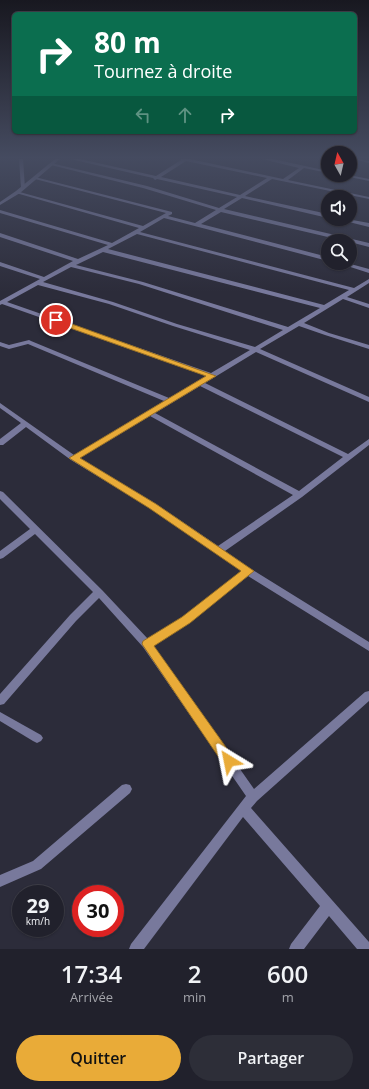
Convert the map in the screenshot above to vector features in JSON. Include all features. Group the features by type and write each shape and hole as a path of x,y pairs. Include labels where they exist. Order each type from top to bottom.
{"street":[{"path":"58,203 144,228"},
{"path":"2,300 38,283 78,261 104,250 171,214 131,203"},
{"path":"198,203 220,210 369,245"},
{"path":"196,225 231,203"},
{"path":"270,203 321,214"},
{"path":"0,211 113,245"},
{"path":"166,217 321,257"},
{"path":"357,223 369,226"},
{"path":"136,232 355,290"},
{"path":"0,235 78,261"},
{"path":"104,250 324,307"},
{"path":"0,264 44,279"},
{"path":"71,265 141,283 287,329"},
{"path":"357,268 369,271"},
{"path":"74,458 369,281"},
{"path":"38,283 111,303 175,325 255,349 369,400"},
{"path":"343,297 369,306"},
{"path":"2,300 212,376"},
{"path":"298,323 369,347"},
{"path":"0,344 9,347 29,342 170,401"},
{"path":"200,383 348,457"},
{"path":"0,405 74,458 153,506 248,571 369,647"},
{"path":"150,413 299,495"},
{"path":"0,443 25,424"},
{"path":"218,551 299,495 369,441"},
{"path":"0,494 100,592 147,644 254,797"},
{"path":"0,556 36,529"},
{"path":"147,644 186,620 248,571"},
{"path":"0,701 73,618 100,592"},
{"path":"136,949 243,808 369,695"},
{"path":"0,716 37,738"},
{"path":"0,880 37,865 126,789"},
{"path":"243,808 366,949"},
{"path":"296,949 328,906"}],"route":[{"path":"56,320 212,376 74,458 153,506 248,571 186,620 147,644 229,761"}]}
